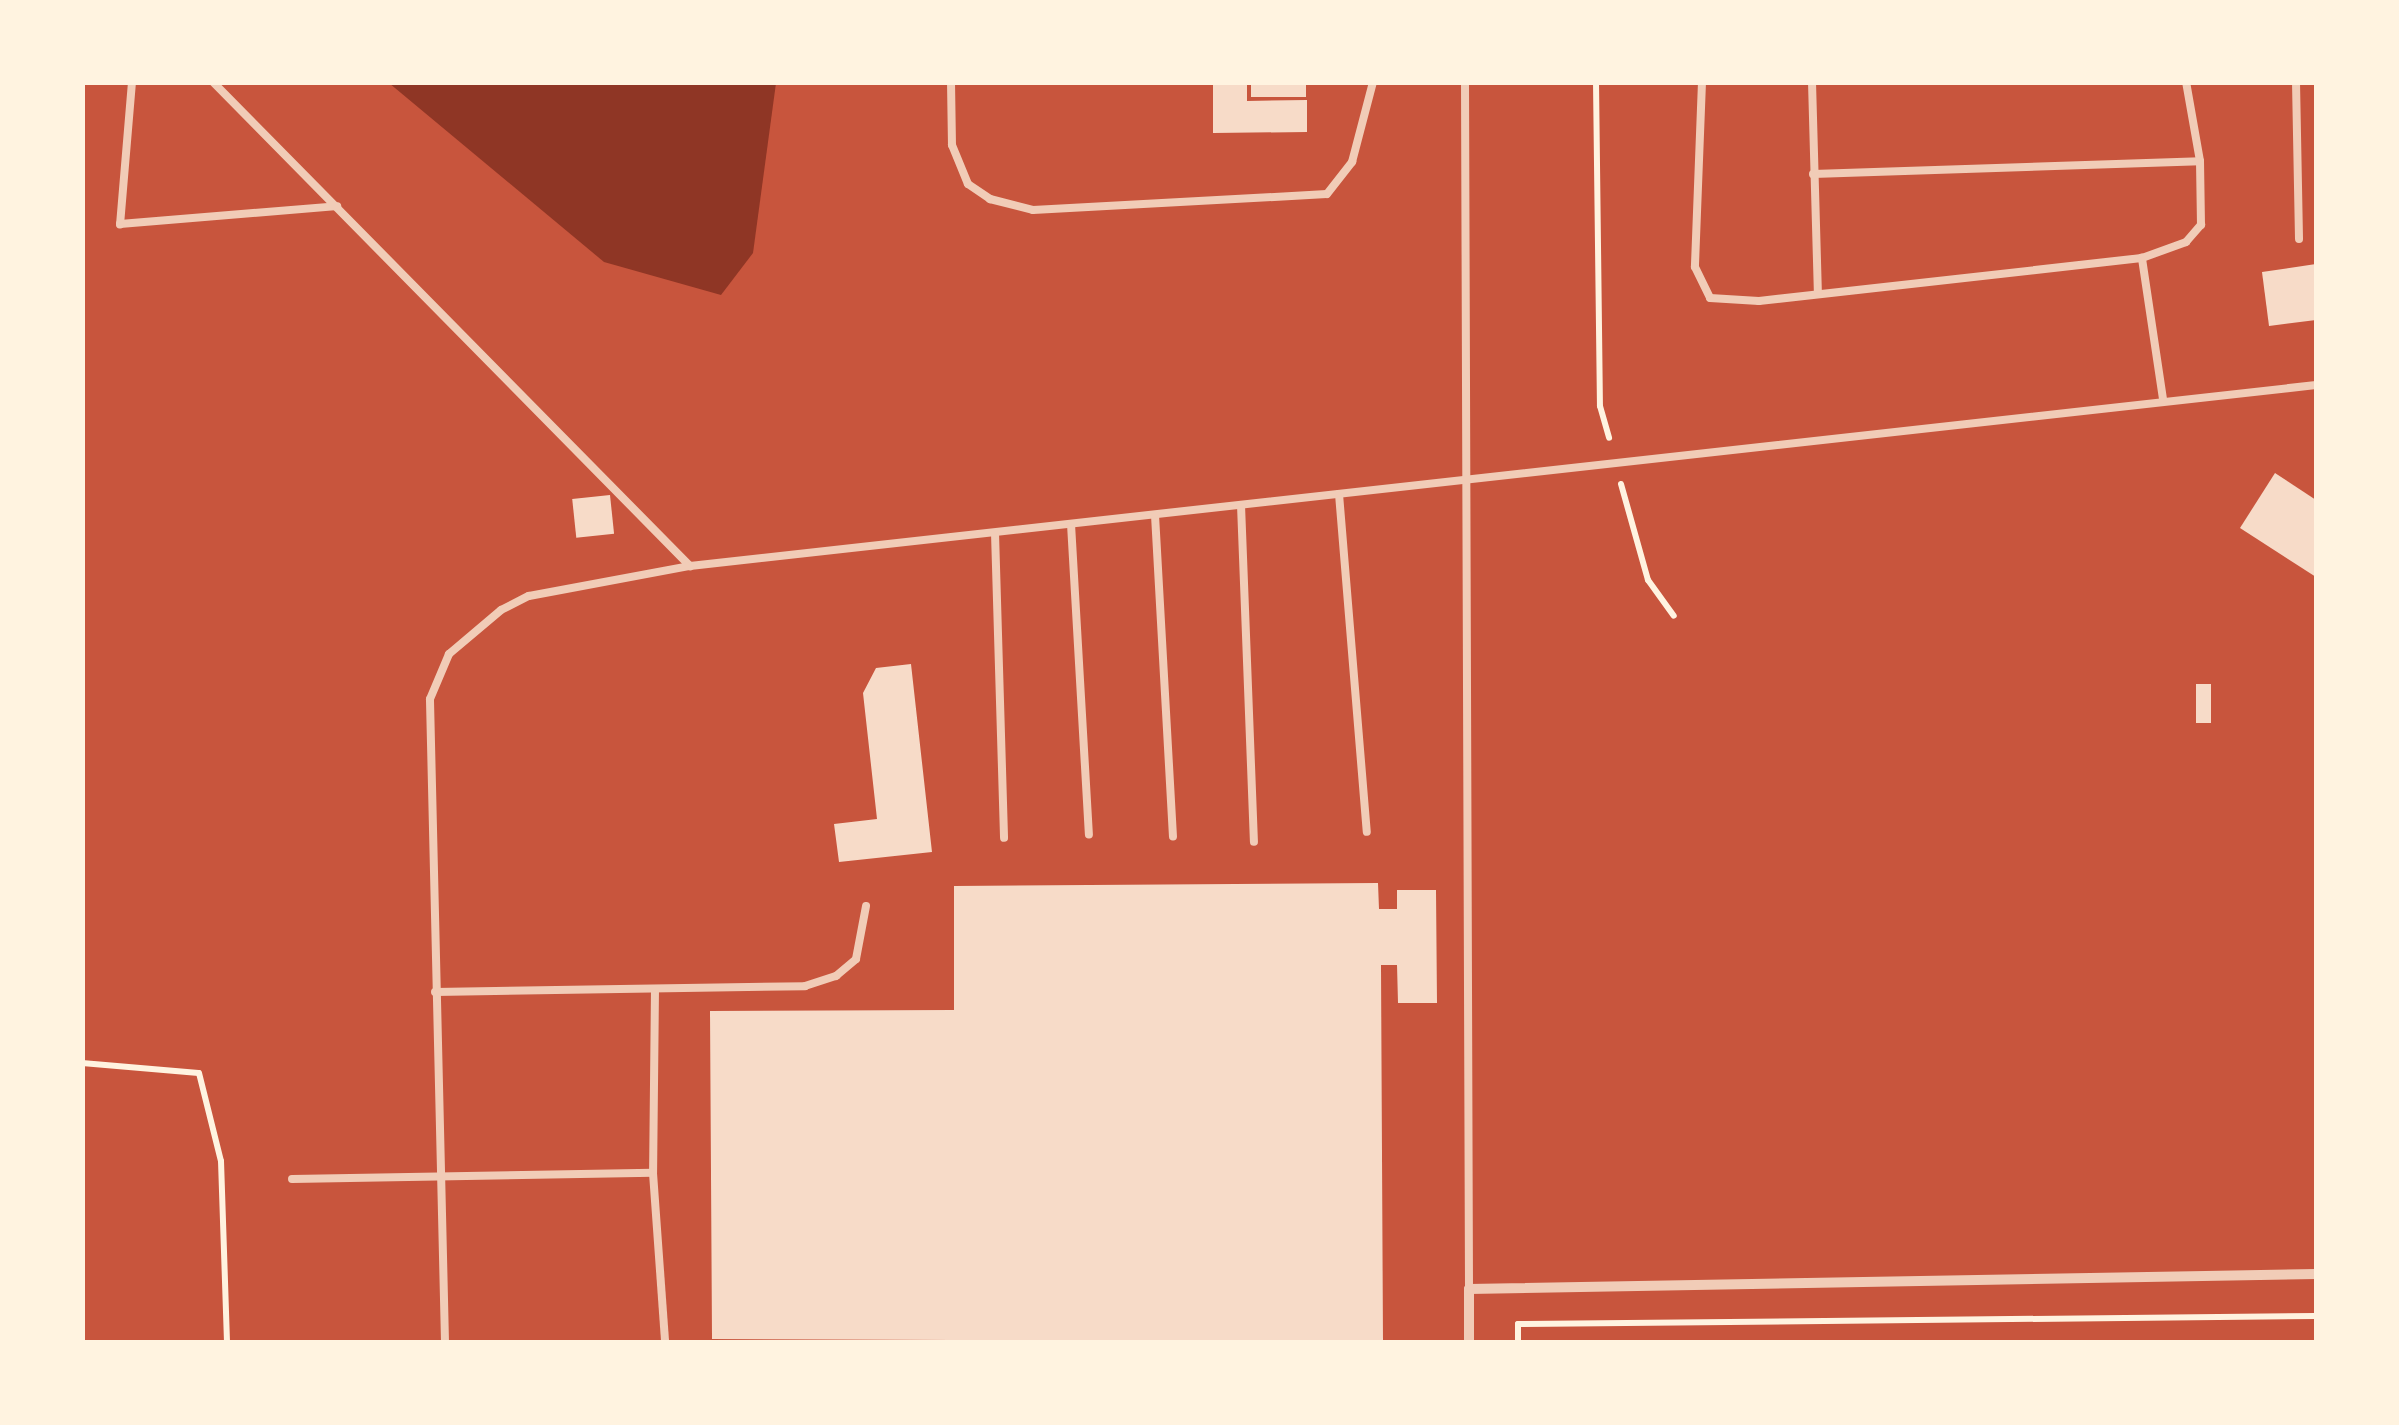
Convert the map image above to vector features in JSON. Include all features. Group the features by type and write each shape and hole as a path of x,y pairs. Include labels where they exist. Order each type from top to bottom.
{"street":[{"path":"1469,1342 1469,1290 2316,1274"}],"lane":[{"path":"132,82 120,224 336,206"},
{"path":"214,82 690,566"},
{"path":"951,82 952,146 968,184 990,199 1033,210 1327,194 1352,162 1373,82"},
{"path":"1465,82 1462,481 1469,1290"},
{"path":"1702,82 1695,266 1710,298 1818,294 2142,258 2186,242 2202,225 2200,161 2186,82"},
{"path":"1812,82 1818,294"},
{"path":"2296,82 2299,239"},
{"path":"1813,174 2200,161"},
{"path":"2142,258 2163,399"},
{"path":"445,1342 430,699 450,654 478,626 529,596 690,566 2163,399 2316,385"},
{"path":"1338,494 1368,832"},
{"path":"1241,505 1254,842"},
{"path":"1155,514 1173,836"},
{"path":"1072,524 1090,834"},
{"path":"995,532 1004,838"},
{"path":"435,992 805,986 836,976 856,959 866,906"},
{"path":"655,989 653,1173 665,1342"},
{"path":"292,1179 653,1173"}],"path":[{"path":"1596,82 1600,406 1648,580 1674,616"},
{"path":"82,1063 199,1072 221,1161 227,1342"},
{"path":"1518,1342 1518,1324 2316,1316"}],"shaded area":[{"path":"389,83 776,83 753,253 721,295 604,262"}],"building":[{"path":"1213,82 1247,82 1247,101 1307,100 1307,132 1213,133"},
{"path":"1251,82 1306,82 1306,97 1251,97"},
{"path":"2316,264 2316,320 2269,326 2262,272"},
{"path":"2275,473 2316,500 2316,577 2240,528"},
{"path":"610,495 614,534 576,538 572,499"},
{"path":"911,664 932,852 839,862 834,824 877,819 863,693 876,668"},
{"path":"2196,684 2211,684 2211,723 2196,723"},
{"path":"1378,883 1379,909 1397,909 1397,890 1436,890 1437,1003 1398,1003 1397,965 1381,965 1383,1342 712,1339 710,1011 954,1010 954,886"}]}
